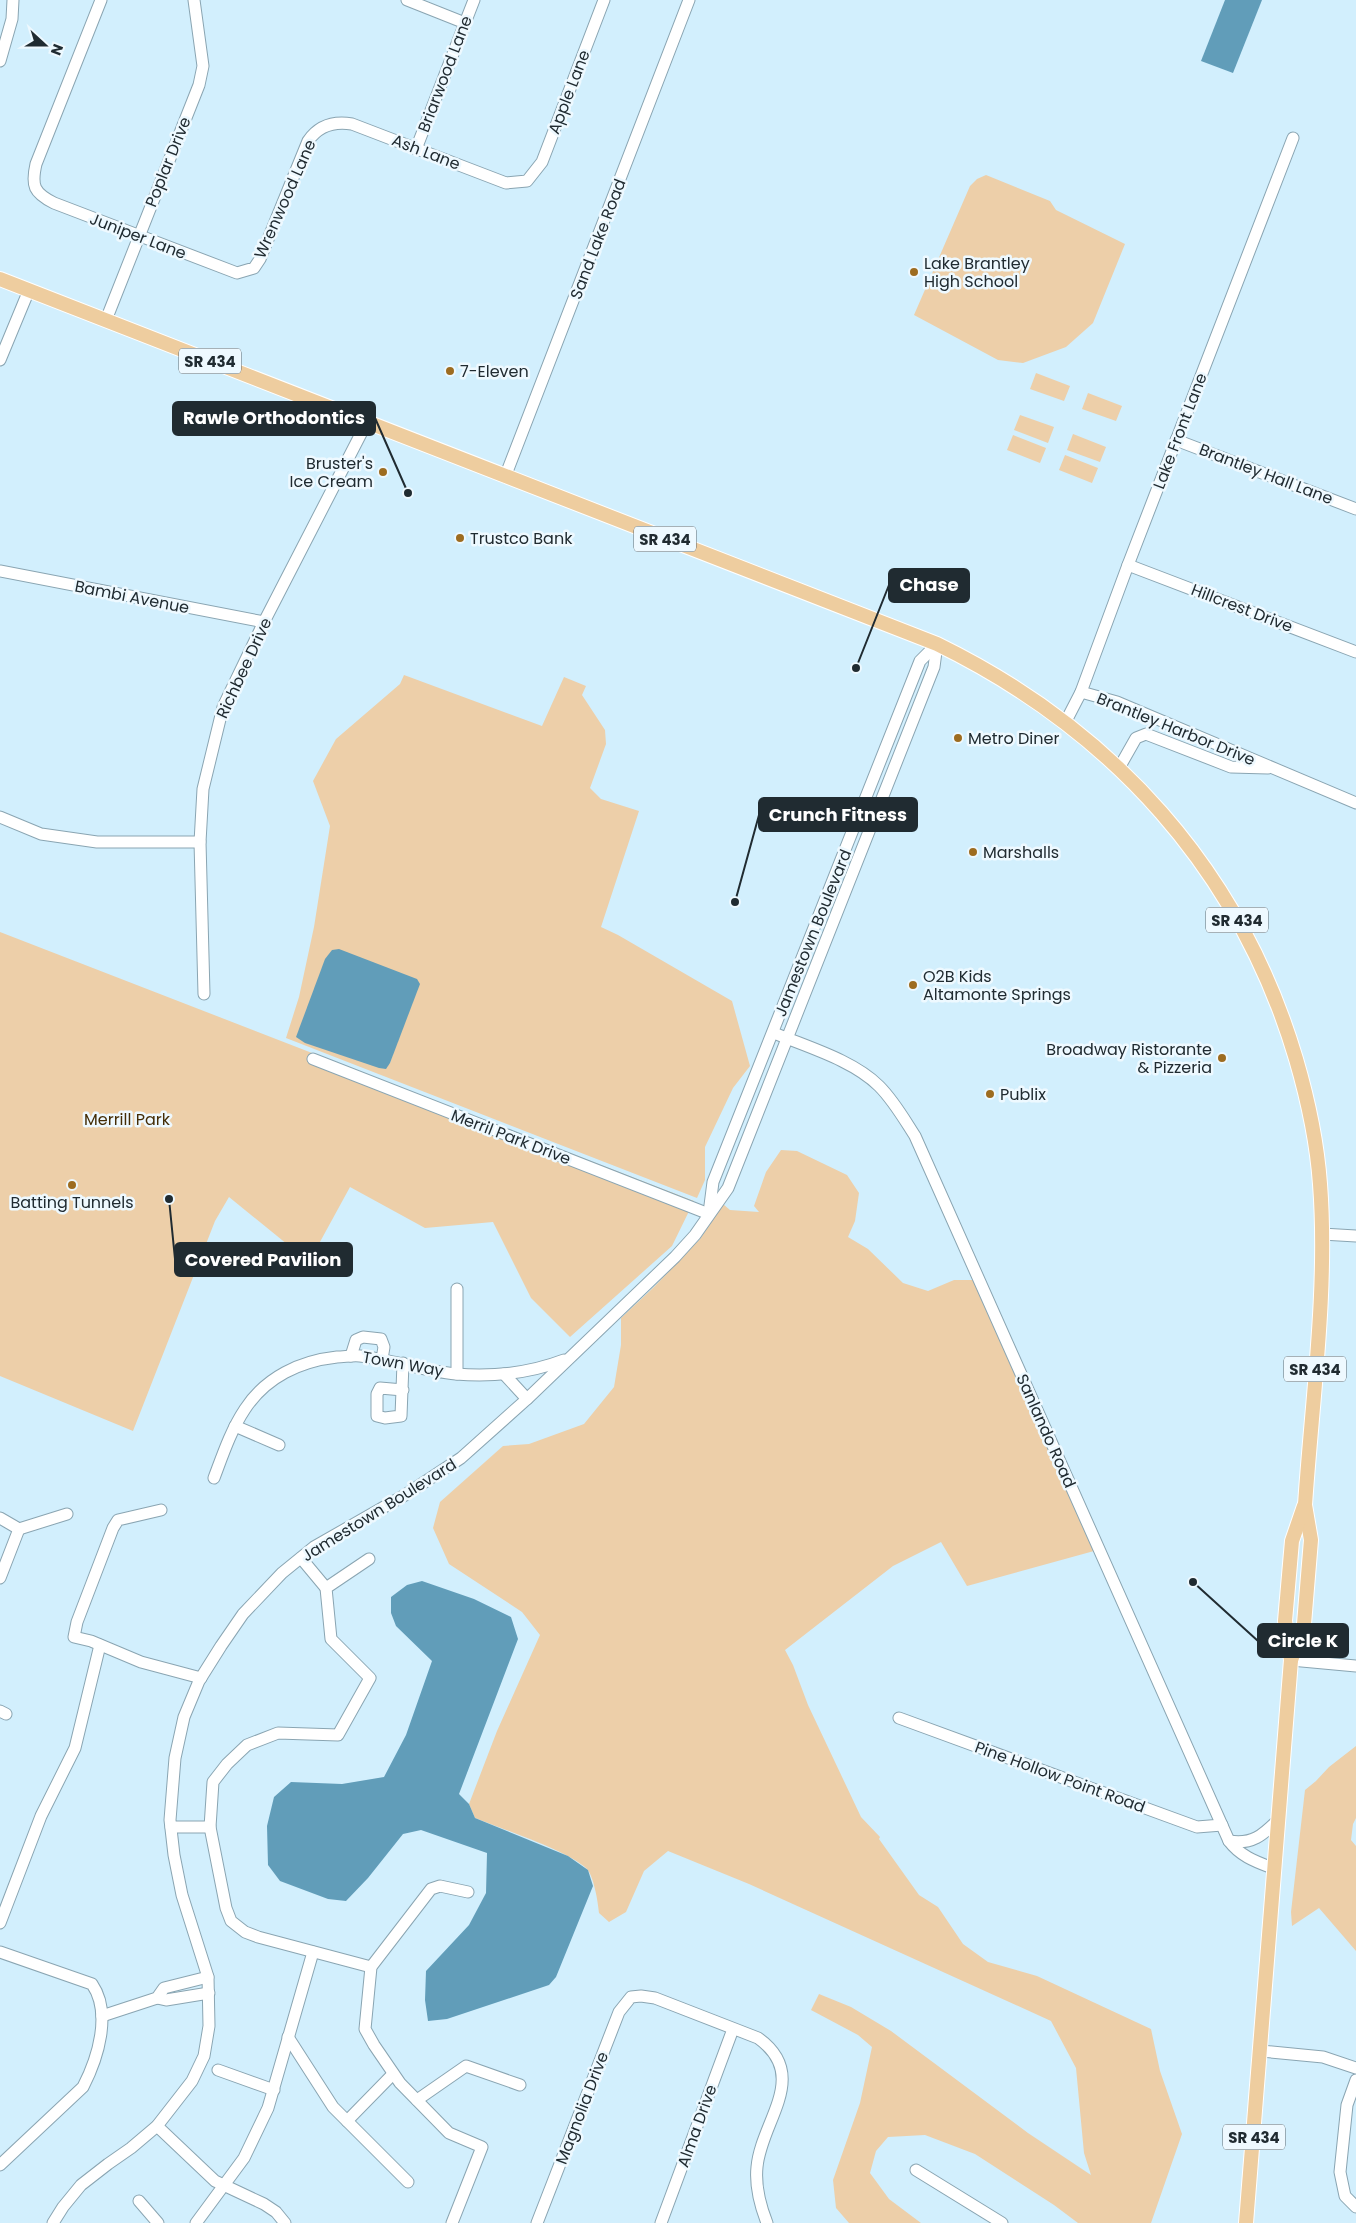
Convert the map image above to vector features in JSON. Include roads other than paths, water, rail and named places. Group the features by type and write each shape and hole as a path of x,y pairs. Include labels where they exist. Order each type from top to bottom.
{"main road":[{"name":"SR 434","path":"0,279 937,644 990,671 1065,723 1119,768 1174,826 1209,874 1246,935 1274,994 1294,1052 1308,1109 1320,1181 1321,1284 1305,1505 1311,1540 1304,1624 1291,1660"},
{"name":"SR 434","path":"1246,2223 1291,1660 1285,1621 1292,1541 1305,1505"}],"street":[{"path":"0,61 12,19 13,0"},
{"name":"Juniper Lane","path":"101,0 36,164 33,180 35,189 42,197 54,203 227,271 237,274 245,272"},
{"name":"Poplar Drive","path":"106,320 199,85 203,66 194,0"},
{"path":"407,0 465,23"},
{"name":"Briarwood Lane","path":"416,149 474,0"},
{"name":"Apple Lane","path":"527,181 542,162 604,0"},
{"name":"Sand Lake Road","path":"505,476 690,0"},
{"name":"Ash Lane","path":"324,126 338,122 352,124 506,183 527,181"},
{"name":"Wrenwood Lane","path":"245,272 254,268 260,259 308,141 313,134 324,126"},
{"name":"Lake Front Lane","path":"1065,723 1082,692 1128,564 1293,138"},
{"path":"0,360 29,290"},
{"name":"Richbee Drive","path":"204,994 200,842 203,789 223,708 264,622 367,422"},
{"name":"Brantley Hall Lane","path":"1176,440 1356,509"},
{"name":"Hillcrest Drive","path":"1128,564 1356,652"},
{"name":"Bambi Avenue","path":"0,571 264,622"},
{"name":"Jamestown Boulevard","path":"709,1214 714,1182 920,661 937,644"},
{"name":"Jamestown Boulevard","path":"53,2223 81,2185 157,2126 192,2081 204,2056 209,2026 208,1977 182,1895 174,1855 171,1827 171,1793 175,1758 184,1717 201,1678 243,1614 282,1573 314,1548 405,1495 461,1458 662,1270 695,1236 728,1188 934,667 937,644"},
{"name":"Brantley Harbor Drive","path":"1082,692 1126,706 1246,755 1270,768 1356,804"},
{"name":"Brantley Harbor Drive","path":"1119,768 1136,738 1146,734 1231,767 1270,768"},
{"path":"0,817 41,834 97,842 200,842"},
{"name":"Sanlando Road","path":"774,1033 855,1068 871,1080 897,1108 915,1136 1222,1825 1236,1850 1274,1869"},
{"name":"Merril Park Drive","path":"313,1059 709,1214"},
{"path":"1322,1234 1356,1236"},
{"path":"457,1290 457,1374"},
{"path":"352,1356 353,1347 358,1338 381,1339 384,1347 382,1360"},
{"name":"Town Way","path":"214,1478 235,1426 246,1408 266,1384 294,1367 327,1358 352,1356 404,1363 457,1374 504,1374 545,1367 568,1359"},
{"path":"402,1390 384,1387 377,1394 377,1416 385,1418 401,1416 404,1363"},
{"path":"504,1374 526,1399"},
{"path":"235,1426 279,1445"},
{"path":"161,1510 118,1520 77,1622 74,1637 100,1645 141,1662 201,1678"},
{"path":"0,1518 19,1529 67,1514"},
{"path":"0,1578 19,1529"},
{"path":"301,1558 326,1588 332,1639 370,1678 338,1735 278,1733 247,1745 227,1764 213,1782 210,1827 224,1900 231,1921 245,1932 258,1937 371,1966"},
{"path":"326,1588 369,1559"},
{"path":"0,1923 41,1816 75,1748 100,1645"},
{"path":"1291,1660 1356,1666"},
{"name":"Pine Hollow Point Road","path":"899,1718 1198,1827 1222,1825"},
{"path":"1230,1841 1241,1843 1253,1841 1265,1834 1278,1820"},
{"path":"171,1827 210,1827"},
{"path":"452,2223 482,2147 449,2133 393,2074 365,2029 371,1966 432,1889 440,1886 468,1892"},
{"path":"0,1952 92,1984 98,1994 102,2016 97,2050 90,2074 82,2087 0,2165"},
{"path":"196,2223 244,2158 268,2108 313,1952"},
{"path":"157,1998 164,1988 208,1977"},
{"path":"102,2016 157,1998 166,2000 209,1993"},
{"name":"Magnolia Drive","path":"538,2223 619,2012 631,1997 655,1998 733,2029"},
{"path":"733,2029 758,2038 768,2045 780,2064 783,2075 779,2102 761,2149 757,2167 761,2205 768,2223"},
{"name":"Alma Drive","path":"661,2223 733,2029"},
{"path":"288,2037 333,2106 408,2182"},
{"path":"1261,2051 1323,2057 1356,2068"},
{"path":"417,2100 466,2066 520,2085"},
{"path":"218,2070 274,2090"},
{"path":"347,2121 393,2074"},
{"path":"1356,2080 1347,2105 1340,2172 1345,2196 1356,2207"},
{"path":"157,2126 215,2181 264,2204 276,2212 285,2223"},
{"path":"916,2170 1002,2223"},
{"path":"140,2201 158,2223"}],"water":[{"path":"1225,0 1262,0 1233,73 1201,61"},
{"path":"339,949 417,979 420,984 386,1069 305,1043 296,1037 325,959 332,950"},
{"path":"422,1581 474,1599 511,1617 518,1639 459,1794 469,1804 475,1818 568,1856 588,1870 593,1886 556,1977 549,1985 447,2019 428,2021 425,2000 426,1971 469,1925 486,1893 487,1853 421,1830 403,1834 368,1878 346,1901 328,1899 280,1881 268,1865 267,1826 274,1797 291,1782 342,1784 384,1777 406,1735 432,1661 396,1626 391,1613 391,1597 407,1585"}],"place":[{"name":"Lake Brantley High School","path":"914,272"},
{"name":"7-Eleven","path":"450,371"},
{"name":"Bruster's Ice Cream","path":"383,472"},
{"name":"Rawle Orthodontics","path":"408,493"},
{"name":"Trustco Bank","path":"460,538"},
{"name":"Chase","path":"856,668"},
{"name":"Metro Diner","path":"958,738"},
{"name":"Marshalls","path":"973,852"},
{"name":"Crunch Fitness","path":"735,902"},
{"name":"O2B Kids Altamonte Springs","path":"913,985"},
{"name":"Broadway Ristorante & Pizzeria","path":"1222,1058"},
{"name":"Publix","path":"990,1094"},
{"name":"Batting Tunnels","path":"72,1185"},
{"name":"Covered Pavilion","path":"169,1199"},
{"name":"Circle K","path":"1193,1582"}],"park label":[{"name":"Merrill Park","path":"127,1119"}]}
